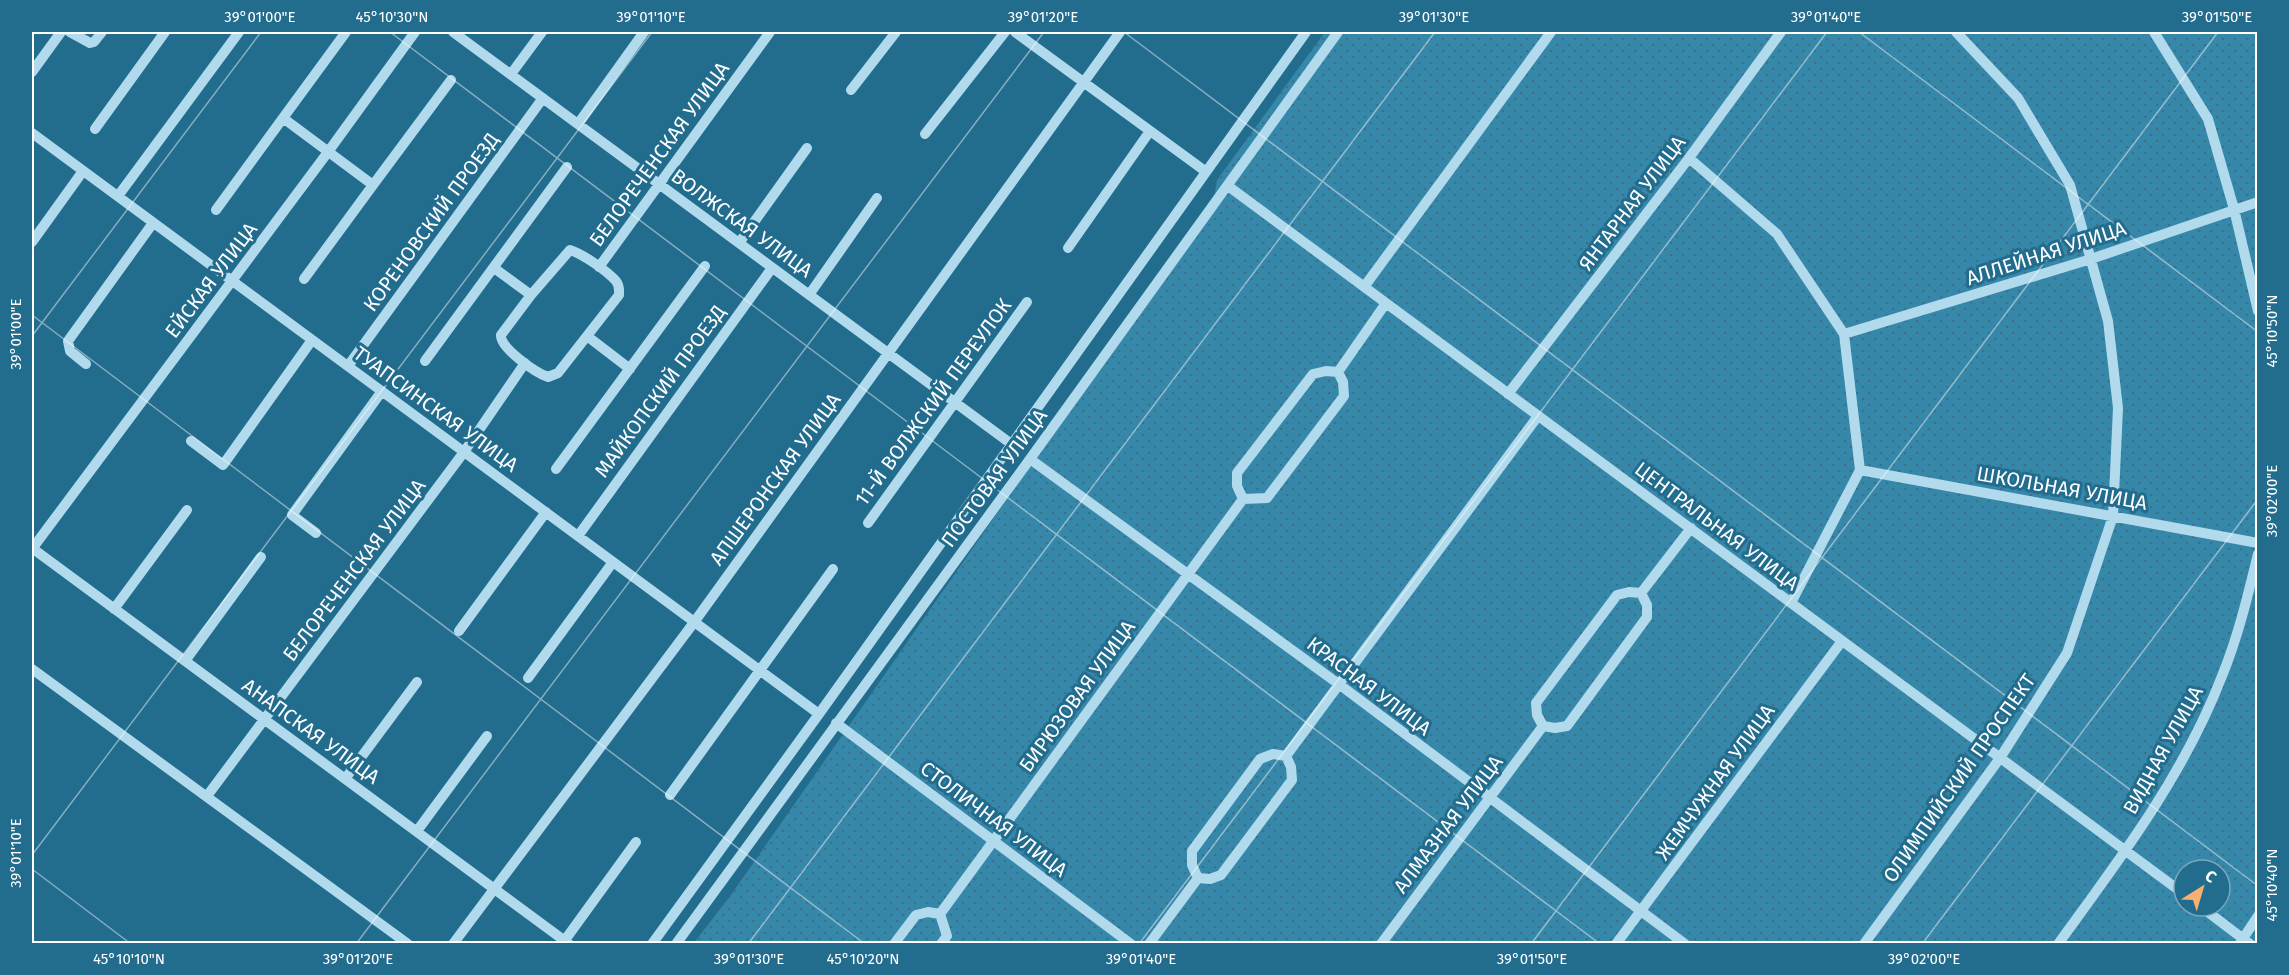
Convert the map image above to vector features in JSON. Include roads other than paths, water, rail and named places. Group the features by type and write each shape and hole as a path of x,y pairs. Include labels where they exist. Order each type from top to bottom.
{"street":[{"path":"32,72 61,32"},
{"path":"70,32 90,43 94,42 102,32"},
{"path":"95,129 165,32"},
{"path":"118,196 239,32"},
{"path":"216,210 346,32"},
{"name":"ЕЙСКАЯ УЛИЦА","path":"32,548 415,32"},
{"name":"ВОЛЖСКАЯ УЛИЦА","path":"453,32 1011,443"},
{"path":"511,75 542,32"},
{"path":"578,124 644,32"},
{"name":"БЕЛОРЕЧЕНСКАЯ УЛИЦА","path":"599,267 770,32"},
{"path":"851,90 896,32"},
{"path":"925,134 1005,32"},
{"path":"1015,32 1205,171"},
{"name":"АПШЕРОНСКАЯ УЛИЦА","path":"453,944 694,621 1120,32"},
{"name":"ПОСТОВАЯ УЛИЦА","path":"652,944 1306,32"},
{"name":"ПОСТОВАЯ УЛИЦА","path":"676,944 1338,32"},
{"path":"1364,287 1551,32"},
{"name":"ЯНТАРНАЯ УЛИЦА","path":"1508,394 1689,158 1782,32"},
{"name":"ОЛИМПИЙСКИЙ ПРОСПЕКТ","path":"1864,944 2000,758 2067,653 2113,516 2118,408 2108,321 2070,185 2018,98 1956,32"},
{"path":"2154,32 2208,119 2234,209 2258,311"},
{"path":"304,279 451,80"},
{"name":"КОРЕНОВСКИЙ ПРОЕЗД","path":"348,366 543,98"},
{"path":"283,118 373,185"},
{"path":"1068,248 1150,131"},
{"name":"ТУАПСИНСКАЯ УЛИЦА","path":"32,133 819,714"},
{"path":"739,243 807,148"},
{"path":"1689,158 1777,234 1844,334 1860,470 1791,603"},
{"path":"425,361 567,167"},
{"path":"32,242 83,171"},
{"name":"ЦЕНТРАЛЬНАЯ УЛИЦА","path":"1228,186 2172,885"},
{"path":"809,295 877,198"},
{"name":"АЛЛЕЙНАЯ УЛИЦА","path":"1844,334 2091,259 2258,202"},
{"path":"86,364 70,351 68,341 153,223"},
{"name":"БЕЛОРЕЧЕНСКАЯ УЛИЦА","path":"570,250 599,267 616,281 620,290 619,295 556,375 544,375 525,363 500,340 501,335 531,295 570,250"},
{"path":"556,469 705,266"},
{"path":"494,268 531,295"},
{"name":"МАЙКОПСКИЙ ПРОЕЗД","path":"578,536 772,268"},
{"name":"11-Й ВОЛЖСКИЙ ПЕРЕУЛОК","path":"868,523 1027,303"},
{"path":"1338,372 1386,303"},
{"path":"587,336 630,369"},
{"path":"191,441 223,465 312,340"},
{"name":"БЕЛОРЕЧЕНСКАЯ УЛИЦА","path":"207,796 465,452 525,363"},
{"path":"1326,371 1338,372 1343,382 1344,396 1267,498 1243,499 1237,486 1237,473 1313,374 1326,371"},
{"path":"316,533 292,515 382,392"},
{"path":"1286,756 1538,416"},
{"name":"КРАСНАЯ УЛИЦА","path":"1030,459 1340,685 1685,944"},
{"name":"ШКОЛЬНАЯ УЛИЦА","path":"1860,470 2258,543"},
{"name":"БИРЮЗОВАЯ УЛИЦА","path":"940,914 1243,499"},
{"path":"114,609 187,510"},
{"path":"459,631 546,512"},
{"path":"1641,593 1691,528"},
{"name":"АНАПСКАЯ УЛИЦА","path":"32,548 567,942"},
{"name":"ВИДНАЯ УЛИЦА","path":"2058,944 2126,851 2198,732 2223,676 2244,611 2258,554"},
{"path":"184,661 261,557"},
{"path":"528,678 613,562"},
{"path":"670,795 833,569"},
{"path":"1629,592 1641,593 1647,604 1647,617 1567,726 1555,728 1543,726 1537,715 1536,703 1617,595 1629,592"},
{"name":"ЖЕМЧУЖНАЯ УЛИЦА","path":"1616,944 1842,641"},
{"path":"32,669 408,944"},
{"path":"345,779 417,682"},
{"name":"СТОЛИЧНАЯ УЛИЦА","path":"836,723 1131,944"},
{"name":"АЛМАЗНАЯ УЛИЦА","path":"1381,944 1543,726"},
{"path":"417,831 487,736"},
{"path":"1198,878 1192,865 1191,851 1260,759 1273,754 1286,756"},
{"path":"1198,878 1210,879 1221,875 1292,780 1291,767 1286,756"},
{"path":"567,942 636,842"},
{"path":"1149,944 1198,878"},
{"path":"894,944 916,915 928,912 940,914 947,936 941,944"},
{"path":"2215,918 2245,942 2258,916"}]}
